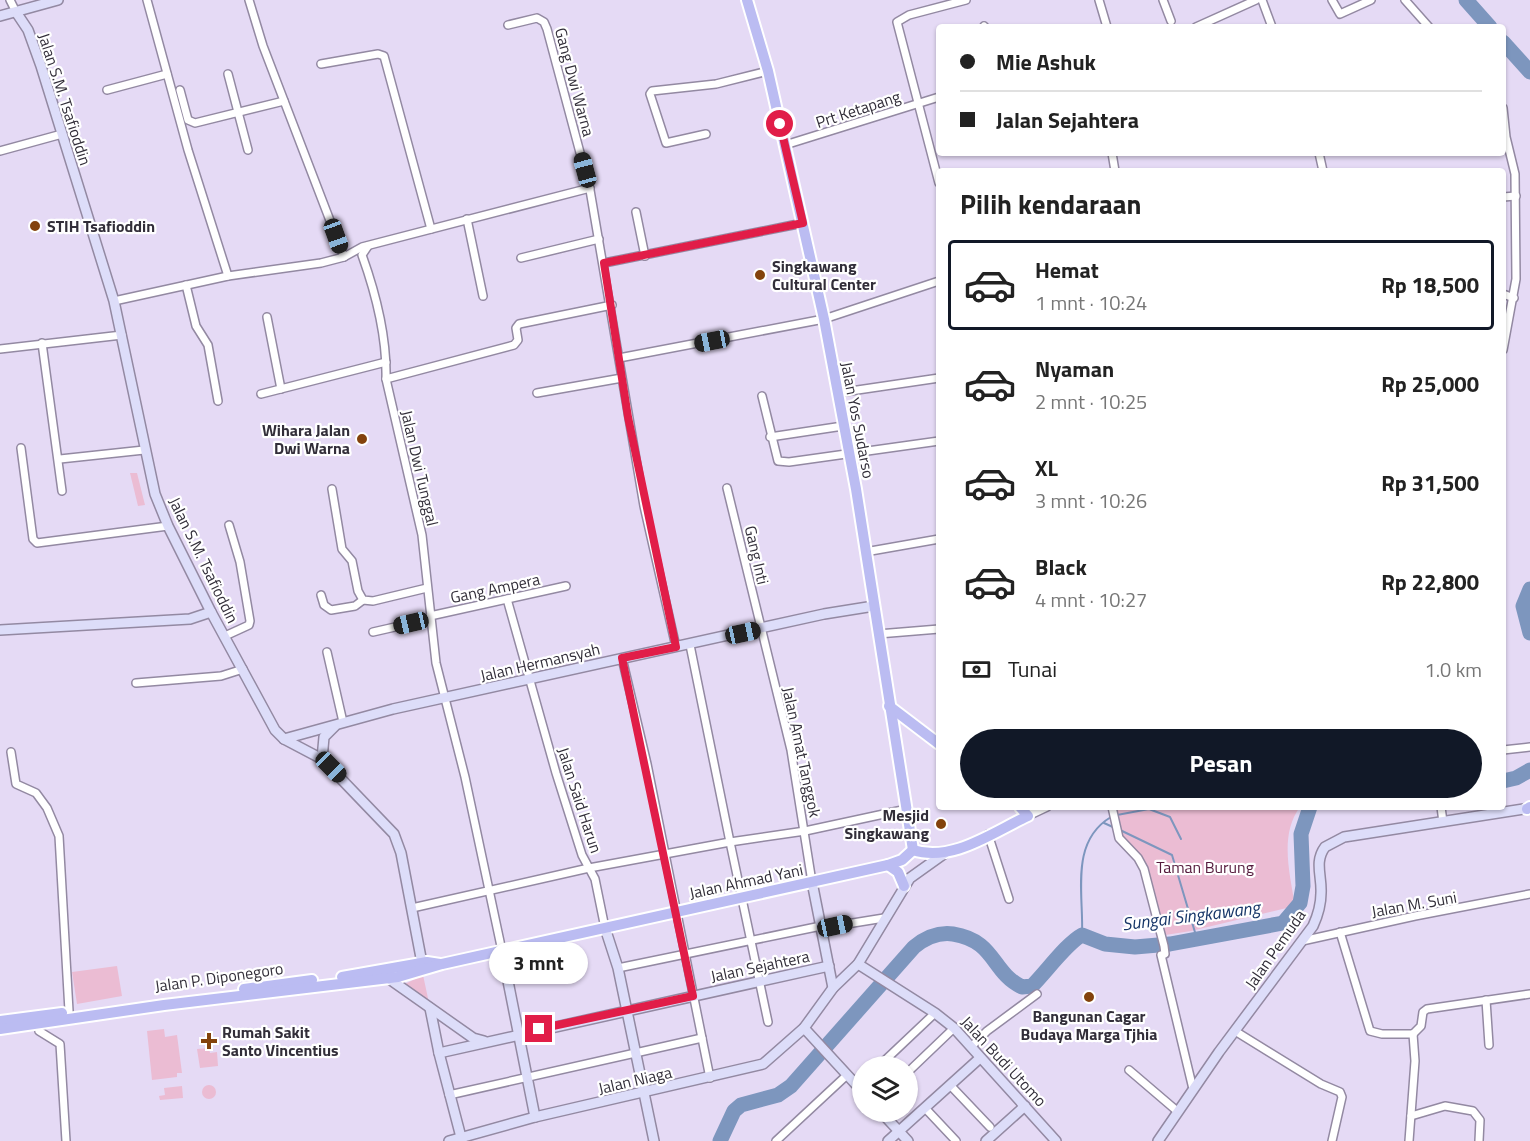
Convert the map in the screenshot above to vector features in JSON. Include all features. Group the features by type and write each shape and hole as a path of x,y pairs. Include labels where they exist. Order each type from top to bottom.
{"main road":[{"name":"Jalan Yos Sudarso","path":"747,0 768,71 824,319 849,452 913,850"},
{"path":"889,706 936,742"},
{"path":"896,735 916,727"},
{"path":"913,850 923,854 945,853 1028,816 1023,810"},
{"name":"Jalan Ahmad Yani","path":"442,964 888,865 902,860 913,850"},
{"path":"888,865 898,872 904,886"},
{"name":"Jalan P. Diponegoro","path":"0,1021 346,976 422,963 442,964"},
{"name":"Jalan P. Diponegoro","path":"0,1029 164,1005 388,978 425,971 442,964"}],"street":[{"path":"10,0 16,12"},
{"path":"0,16 58,0"},
{"path":"147,0 228,276"},
{"path":"249,0 284,101 345,256"},
{"path":"936,173 916,104 897,22 909,15 966,0"},
{"path":"1099,0 1106,24"},
{"path":"1163,0 1171,21"},
{"path":"1203,24 1256,0"},
{"path":"1262,0 1271,24"},
{"path":"1332,0 1340,14 1371,0"},
{"path":"1405,0 1426,24"},
{"name":"Jalan S.M. Tsafioddin","path":"16,12 28,30 114,301 144,450 155,494 168,526 270,722 284,739 322,759 394,834 401,853 422,963"},
{"name":"Gang Dwi Warna","path":"508,25 537,18 544,22 547,28 590,188 612,305 644,506 676,647"},
{"path":"321,64 378,54 384,56 431,229"},
{"path":"706,135 666,143 650,94 652,91 716,84 768,71"},
{"path":"107,90 167,74"},
{"path":"228,74 248,150"},
{"path":"180,90 192,123 284,101"},
{"name":"Prt Ketapang","path":"785,145 936,99"},
{"path":"0,151 62,134"},
{"path":"1506,142 1513,158 1516,196 1514,298 1506,336"},
{"path":"345,256 368,246 590,188"},
{"path":"1506,196 1516,196"},
{"path":"636,212 645,256"},
{"path":"466,219 483,296"},
{"path":"604,263 803,223"},
{"path":"521,258 599,239"},
{"path":"114,301 228,276 292,268 345,256 362,255 368,246"},
{"name":"Jalan Dwi Tunggal","path":"362,255 372,282 386,362 386,379 422,535 430,617 444,699 465,777 502,951"},
{"path":"619,358 824,319 936,282"},
{"path":"186,285 196,326 208,345 218,401"},
{"path":"1506,295 1514,298"},
{"path":"386,379 514,345 518,340 516,328 519,324 612,305"},
{"path":"267,317 281,389"},
{"path":"0,349 122,335"},
{"path":"42,343 62,491"},
{"path":"261,394 386,362"},
{"path":"537,393 622,378"},
{"path":"837,393 936,378"},
{"path":"762,396 770,437 778,461 789,462 936,441"},
{"path":"770,437 843,426"},
{"path":"21,448 32,533 37,543 168,526"},
{"path":"60,459 144,450"},
{"name":"Gang Inti","path":"727,488 760,629"},
{"path":"332,489 342,549 352,561 358,591 363,600"},
{"path":"225,636 249,625 250,621 240,562 229,525"},
{"path":"865,552 936,540"},
{"name":"Gang Ampera","path":"373,633 430,617 566,586"},
{"path":"321,595 324,605 331,610 355,606 363,600 373,601 427,588"},
{"name":"Jalan Said Harun","path":"507,599 556,773 582,855 595,879 605,928"},
{"name":"Jalan Hermansyah","path":"284,739 341,723 622,658 874,606"},
{"path":"0,630 190,619 211,612"},
{"name":"Jalan Amat Tanggok","path":"760,629 790,750 812,882"},
{"path":"878,634 936,629"},
{"path":"690,645 768,1022"},
{"path":"322,759 324,737 341,723 327,652"},
{"path":"622,658 710,1078"},
{"path":"136,683 221,676 243,669"},
{"path":"1506,750 1530,747"},
{"path":"11,752 16,784 33,790 48,808 60,842 61,903 69,1011"},
{"name":"Jalan Pemuda","path":"1506,809 1529,808"},
{"path":"412,908 664,853 805,831 907,809"},
{"path":"1028,816 1041,810"},
{"path":"1113,810 1122,843 1142,863 1162,940 1165,954 1161,955 1193,1089"},
{"name":"Jalan Pemuda","path":"1158,1141 1177,1111 1302,941 1318,913 1321,893 1318,864 1321,853 1332,841 1442,813 1494,810"},
{"path":"988,834 1009,899"},
{"path":"858,964 904,886 917,872 945,853"},
{"path":"812,882 833,988"},
{"name":"Jalan M. Suni","path":"1302,941 1530,894"},
{"path":"618,968 822,927 884,918"},
{"path":"605,928 618,968 654,1141"},
{"path":"1340,932 1370,1031 1382,1034 1413,1034"},
{"path":"502,951 535,1117"},
{"name":"Jalan Budi Utomo","path":"858,964 935,1013 954,1028 1056,1141"},
{"name":"Jalan Niaga","path":"449,1141 535,1117 763,1064 804,1028 833,988 858,964"},
{"name":"Jalan Sejahtera","path":"439,1053 829,966"},
{"path":"388,978 473,1038 487,1042"},
{"path":"971,1047 987,1031 1037,994"},
{"path":"1409,1141 1413,1034 1421,1026 1423,1012 1427,1009 1530,994"},
{"path":"1486,1000 1489,1045"},
{"path":"430,1008 461,1139"},
{"path":"890,1056 935,1013"},
{"path":"804,1028 852,1079"},
{"path":"918,1062 954,1028"},
{"path":"39,1031 60,1044 66,1141"},
{"path":"1235,1031 1303,1074 1340,1092 1332,1141"},
{"path":"449,1095 702,1038"},
{"path":"888,1141 980,1058"},
{"path":"1129,1070 1177,1111"},
{"path":"776,1141 847,1075"},
{"path":"950,1085 990,1127"},
{"path":"986,1141 1025,1106"},
{"path":"1411,1116 1445,1106 1473,1111 1480,1120 1479,1141"},
{"path":"925,1108 956,1141"},
{"path":"890,1122 908,1141"}],"green space":[{"path":"130,473 137,473 145,505 138,506"},
{"name":"Taman Burung","path":"1108,810 1298,810 1288,842 1289,868 1295,906 1191,931 1159,936 1140,865 1121,846"},
{"path":"117,966 122,996 77,1004 72,972"},
{"path":"423,975 429,1003 403,985"},
{"path":"164,1029 165,1037 177,1035 182,1073 177,1073 177,1077 152,1080 147,1031"},
{"path":"209,1048 210,1053 217,1052 218,1066 200,1068 197,1049"},
{"path":"206,1085 212,1085 216,1092 212,1099 206,1099 202,1095 202,1089"},
{"path":"182,1086 183,1098 160,1100 159,1096 165,1095 164,1088"}],"waterway":[{"name":"Sungai Singkawang","path":"1466,0 1487,24"},
{"name":"Sungai Singkawang","path":"1506,45 1530,72"},
{"name":"Sungai Singkawang","path":"1530,589 1523,606 1530,633"},
{"name":"Sungai Singkawang","path":"1506,780 1516,778 1530,770"},
{"path":"1117,815 1144,810"},
{"path":"1152,810 1170,817 1181,839"},
{"name":"Sungai Singkawang","path":"720,1141 734,1111 741,1105 778,1095 791,1086 914,947 932,936 953,934 978,943 1004,973 1022,987 1032,986 1063,951 1082,935 1105,944 1135,947 1170,944 1283,923 1300,903 1303,886 1301,834 1309,810"},
{"path":"1082,935 1081,887 1084,855 1089,840 1111,817"},
{"path":"1104,823 1115,828"},
{"path":"1120,830 1172,855 1197,939"}],"place":[{"name":"STIH Tsafioddin","path":"35,226"},
{"name":"Singkawang Cultural Center","path":"760,275"},
{"name":"Wihara Jalan Dwi Warna","path":"362,439"},
{"name":"Mesjid Singkawang","path":"941,824"},
{"name":"Bangunan Cagar Budaya Marga Tjhia","path":"1089,997"},
{"name":"Rumah Sakit Santo Vincentius","path":"209,1041"}],"route":[{"path":"539,1029 693,996 647,764 622,658 676,647 644,506 604,263 664,253 803,223 780,124"}]}
